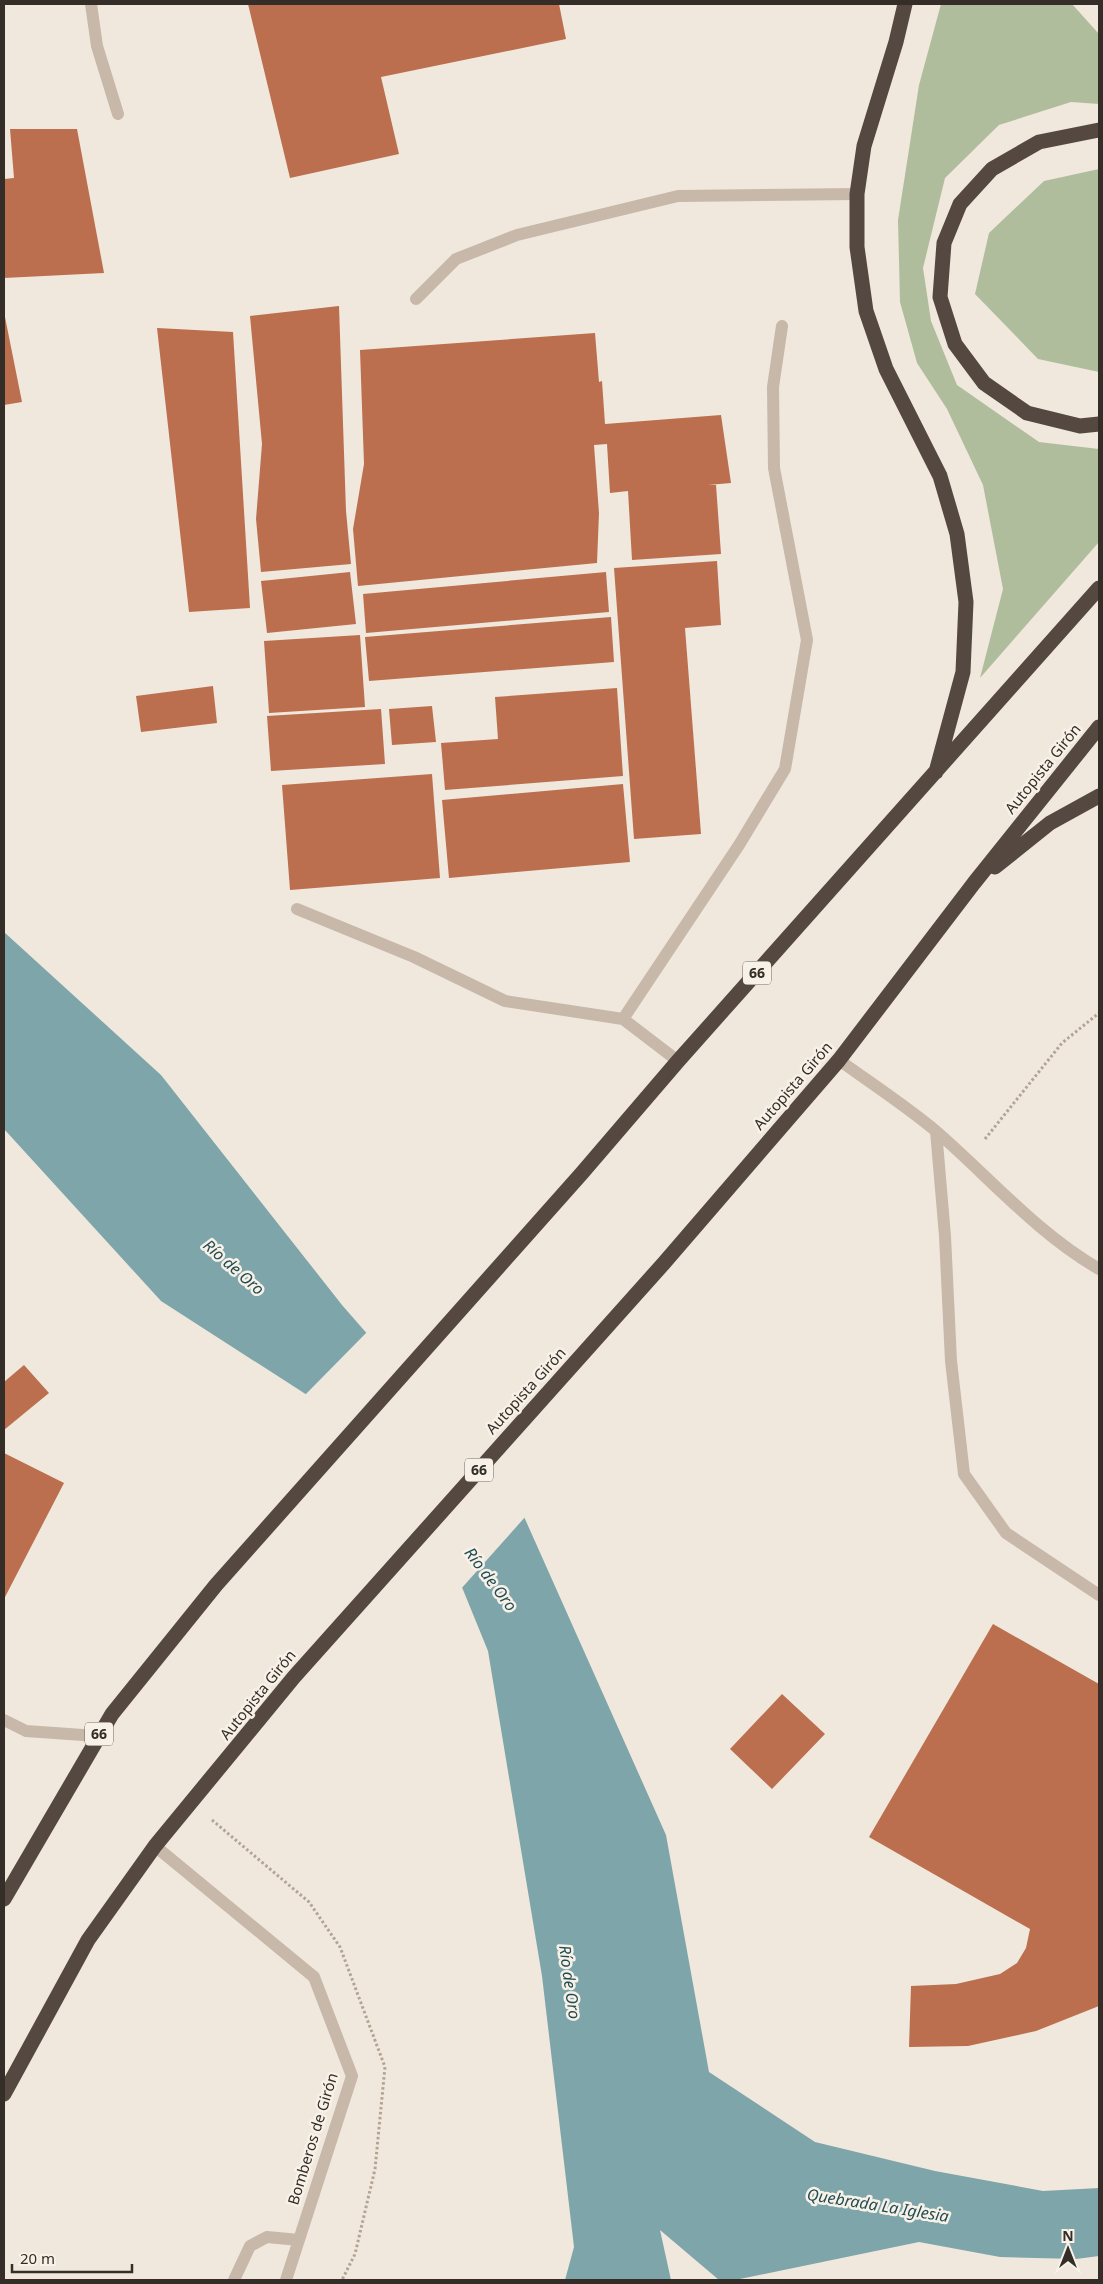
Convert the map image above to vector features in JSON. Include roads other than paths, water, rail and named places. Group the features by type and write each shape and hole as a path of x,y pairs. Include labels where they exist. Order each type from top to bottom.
{"highway":[{"path":"905,4 896,42 864,146 857,194 857,247 866,311 886,369 940,476 957,534 965,592 963,672 935,775"},
{"path":"1099,130 1039,142 992,169 960,204 944,243 940,297 955,344 984,383 1027,412 1080,426 1099,424"},
{"name":"66","path":"4,1899 97,1736 112,1714 216,1585 582,1173 678,1061 935,775 1099,588"},
{"name":"Autopista Girón","path":"4,2094 88,1940 156,1846 294,1677 664,1263 839,1060 974,884 1099,726"},
{"path":"974,884 1050,823 1099,796"}],"street":[{"path":"91,4 97,46 118,114"},
{"path":"416,299 456,259 516,235 678,196 857,194"},
{"path":"622,1019 739,845 785,769 807,640 774,468 773,387 782,326"},
{"path":"297,909 414,957 505,1001 622,1019 678,1061"},
{"path":"839,1060 936,1132 1013,1204 1078,1257 1099,1269"},
{"path":"936,1132 945,1236 950,1361 964,1474 1006,1533 1099,1596"},
{"path":"4,1720 26,1731 97,1736"},
{"name":"Bomberos de Girón","path":"156,1846 314,1977 352,2076 286,2280"},
{"path":"234,2280 250,2246 267,2237 298,2240"}],"water":[{"path":"4,932 161,1075 342,1305 521,1510 666,1835 709,2072 815,2142 935,2171 1043,2191 1099,2188 1099,2256 1076,2259 1000,2257 919,2242 735,2280 719,2280 660,2230 671,2280 565,2280 574,2247 542,1976 488,1651 446,1548 335,1413 161,1301 4,1129"}],"water label":[{"name":"Río de Oro","path":"234,1267"},
{"name":"Río de Oro","path":"491,1579"},
{"name":"Río de Oro","path":"570,1982"},
{"name":"Quebrada La Iglesia","path":"878,2205"}]}
